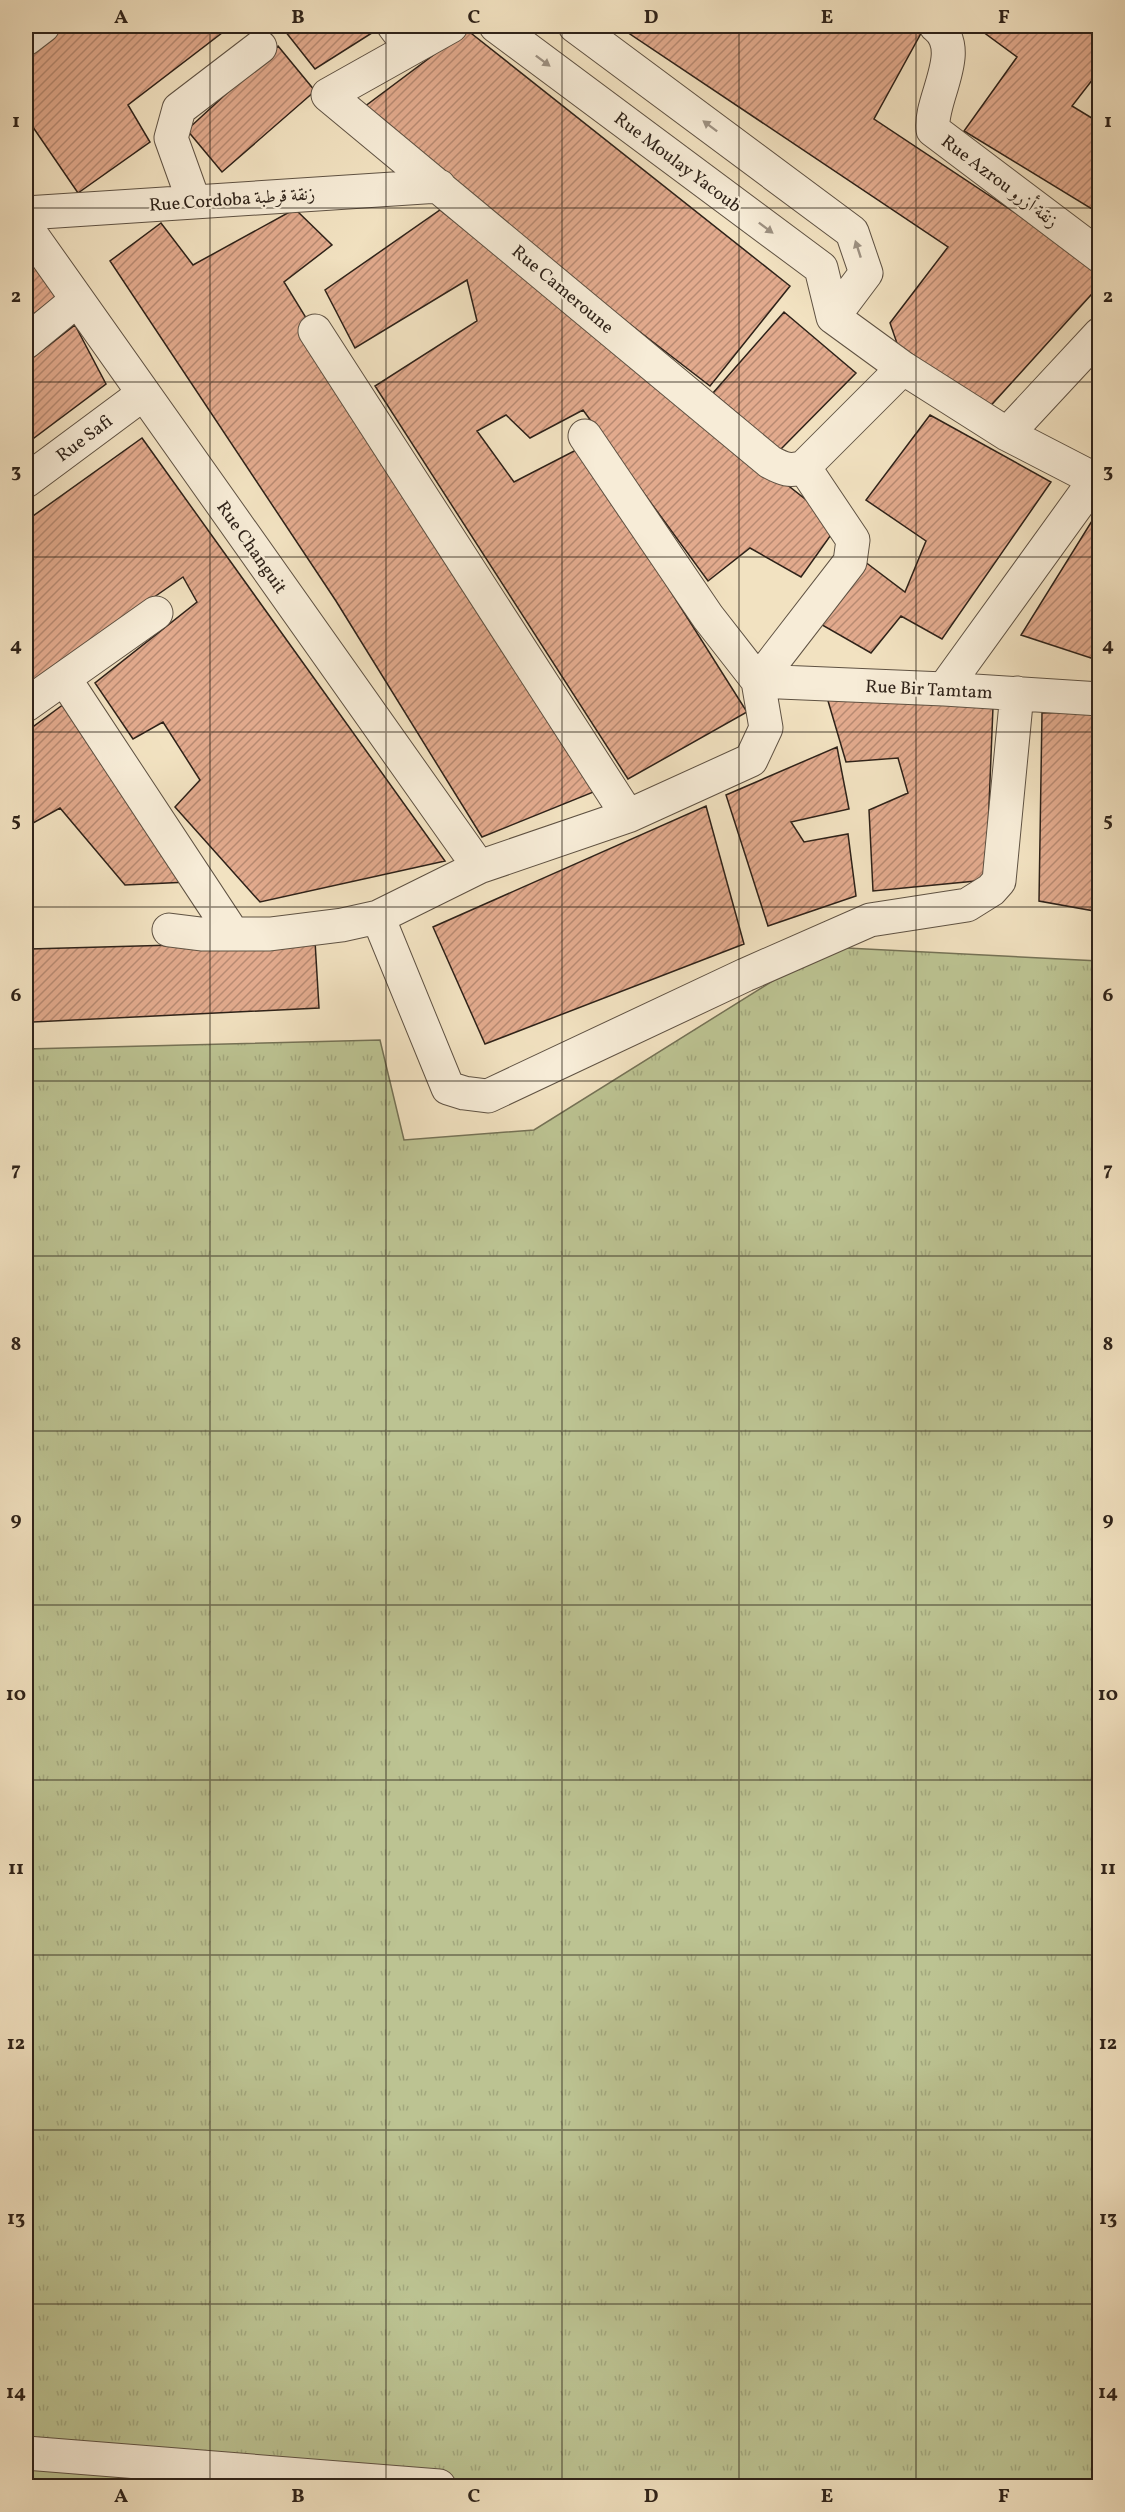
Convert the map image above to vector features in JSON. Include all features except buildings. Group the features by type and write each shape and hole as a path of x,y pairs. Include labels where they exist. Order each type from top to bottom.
{"street":[{"path":"26,39 43,26"},
{"name":"Rue Cameroune","path":"451,26 402,36 328,94 770,462 783,470 804,467"},
{"name":"Rue Moulay Yacoub","path":"496,26 821,268 833,317"},
{"path":"575,26 852,231 866,273 833,317 903,368 1007,434 1097,481 944,689"},
{"name":"Rue Azrou زنقة أزرو","path":"936,26 948,45 947,72 931,118 933,130 1100,256"},
{"path":"194,202 171,138 179,109 260,47"},
{"name":"Rue Cordoba زنقة قرطبة","path":"26,213 439,186"},
{"name":"Rue Changuit","path":"26,227 479,867"},
{"path":"26,342 77,300"},
{"path":"315,331 628,816"},
{"path":"1007,434 1100,334"},
{"path":"758,681 850,562 853,540 804,467 903,368"},
{"name":"Rue Safi","path":"26,481 144,394"},
{"path":"169,930 233,934 306,931 378,917 479,867 628,816 751,760 766,728 758,681 708,616 585,436"},
{"path":"26,705 156,614"},
{"path":"64,678 233,934"},
{"name":"Rue Bir Tamtam","path":"758,681 1100,699"},
{"path":"378,917 448,1088 488,1096 745,975 870,920 967,905 991,890 999,881 1017,693"},
{"path":"26,2454 439,2487"}],"green space":[{"path":"827,947 1099,961 1099,2486 26,2486 26,1049 380,1040 404,1140 534,1130"}]}
